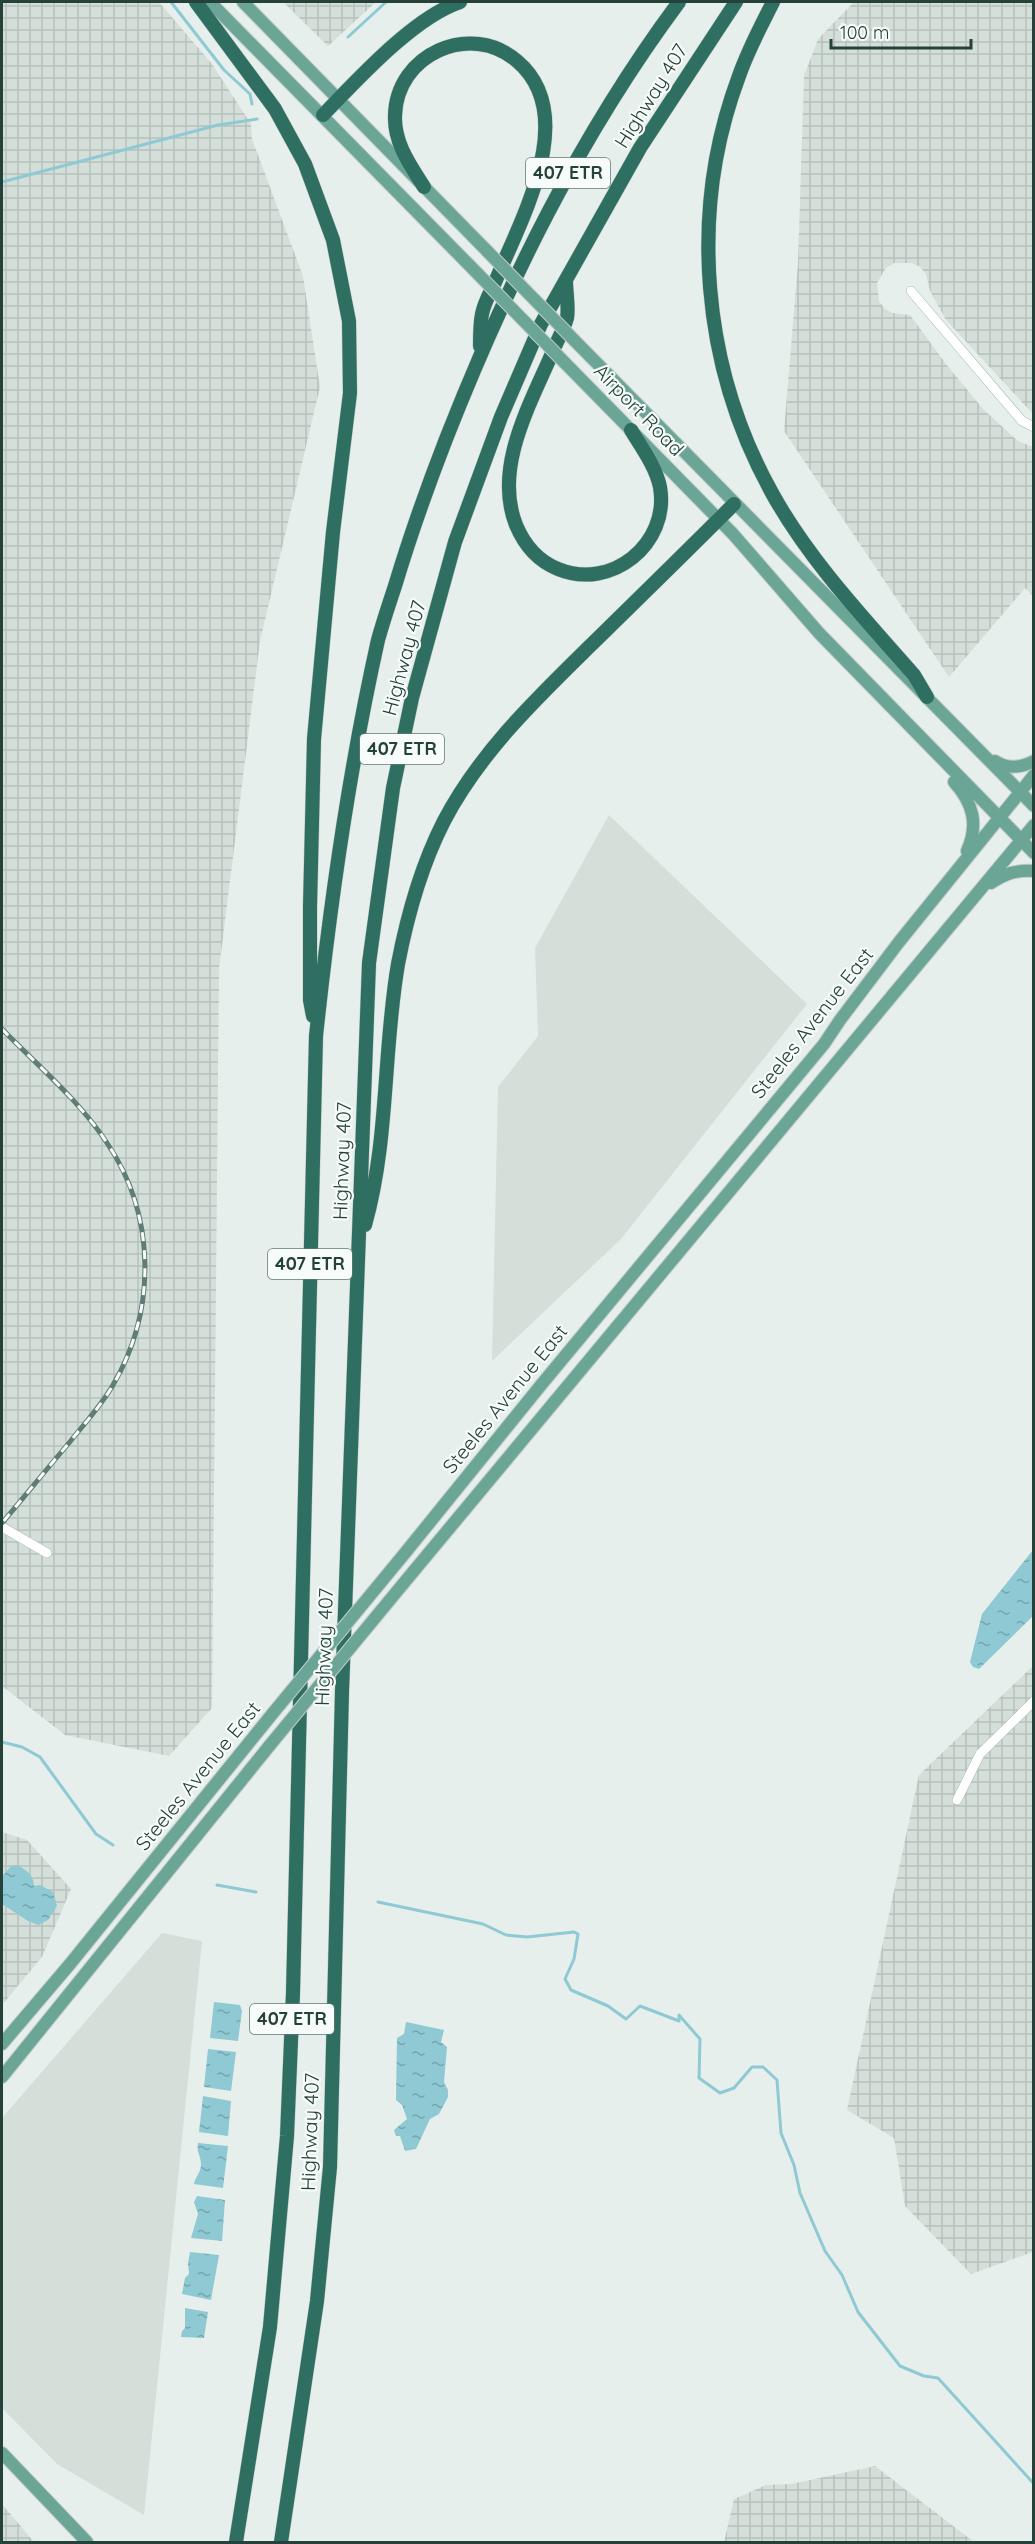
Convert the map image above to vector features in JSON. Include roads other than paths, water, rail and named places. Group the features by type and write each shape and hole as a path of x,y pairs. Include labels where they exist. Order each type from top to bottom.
{"highway":[{"path":"196,2 275,109 305,164 333,240 349,321 350,393 333,532 314,739 310,1000 316,1036"},
{"path":"322,115 423,21 460,2"},
{"name":"Highway 407","path":"236,2542 270,2327 287,2136 293,1993 316,1036 325,953 347,810 379,637 418,512 478,357 572,166 621,86 679,2"},
{"name":"Highway 407","path":"281,2542 317,2301 330,2167 342,1692 369,963 393,788 412,698 455,542 497,427 541,324 640,148 736,2"},
{"path":"773,2 738,78 718,150 711,195 708,247 714,327 736,413 773,494 806,545 914,675 927,697"},
{"path":"424,187 406,157 396,129 397,102 407,78 422,61 447,46 476,43 496,47 525,69 538,90 544,115 545,142 535,183 482,313 478,357"},
{"path":"566,281 567,317 520,428 510,473 510,500 518,529 524,542 546,563 575,574 600,574 626,564 648,543 658,518 660,487 653,468 632,430"},
{"path":"360,1244 376,1187 389,1027 399,963 421,879 444,822 476,770 521,714 734,504"}],"main road":[{"name":"Airport Road","path":"210,2 632,430 718,520 819,633 1034,853"},
{"name":"Airport Road","path":"243,2 734,504 1034,806"},
{"path":"925,742 930,758 963,791 973,810 972,839 961,862"},
{"path":"977,748 1002,766 1021,766 1034,761"},
{"name":"Steeles Avenue East","path":"2,2044 70,1964 541,1385 824,1044 961,862 1034,775"},
{"name":"Steeles Avenue East","path":"2,2077 270,1745 1034,825"},
{"path":"980,890 1005,874 1016,871 1034,871"},
{"path":"2,2453 87,2542"}],"street":[{"path":"911,291 1022,420 1034,427"},
{"path":"2,1527 47,1553"},
{"path":"957,1800 980,1754 1034,1701"}],"water":[{"path":"1033,1550 1033,1616 979,1669 973,1667 970,1662 982,1614"},
{"path":"16,1865 29,1873 34,1886 40,1885 53,1892 57,1906 48,1920 38,1925 2,1904 2,1877 10,1867"},
{"path":"214,2002 240,2005 242,2011 238,2041 210,2038"},
{"path":"406,2022 444,2030 441,2042 447,2047 444,2082 448,2090 448,2097 439,2114 430,2119 416,2149 405,2151 400,2136 396,2136 394,2130 407,2119 402,2105 396,2100 397,2038 404,2034"},
{"path":"208,2049 236,2052 231,2091 204,2087"},
{"path":"203,2096 231,2101 228,2136 199,2132"},
{"path":"198,2143 228,2146 223,2188 194,2184 201,2167"},
{"path":"197,2196 225,2200 222,2241 191,2238 198,2214 194,2202"},
{"path":"190,2252 219,2255 211,2300 182,2294 185,2278 189,2274"},
{"path":"185,2308 208,2312 204,2338 181,2337 185,2328"}],"waterway":[{"path":"171,2 224,70 250,94 252,104"},
{"path":"348,37 386,2"},
{"path":"2,182 218,125 257,119"},
{"path":"2,1742 22,1747 40,1757 96,1834 113,1845"},
{"path":"217,1885 256,1892"},
{"path":"378,1902 483,1924 506,1935 527,1937 574,1932 578,1934 574,1959 565,1979 571,1990 608,2006 626,2019 640,2006 679,2021 679,2015 700,2039 699,2078 720,2093 734,2088 752,2067 763,2067 777,2080 781,2133 794,2165 800,2193 825,2251 842,2275 858,2312 900,2366 924,2376 938,2378 1034,2484"}],"railway":[{"path":"2,1029 84,1112 107,1143 123,1171 135,1201 142,1231 145,1263 138,1326 113,1385 92,1415 2,1523"}]}
